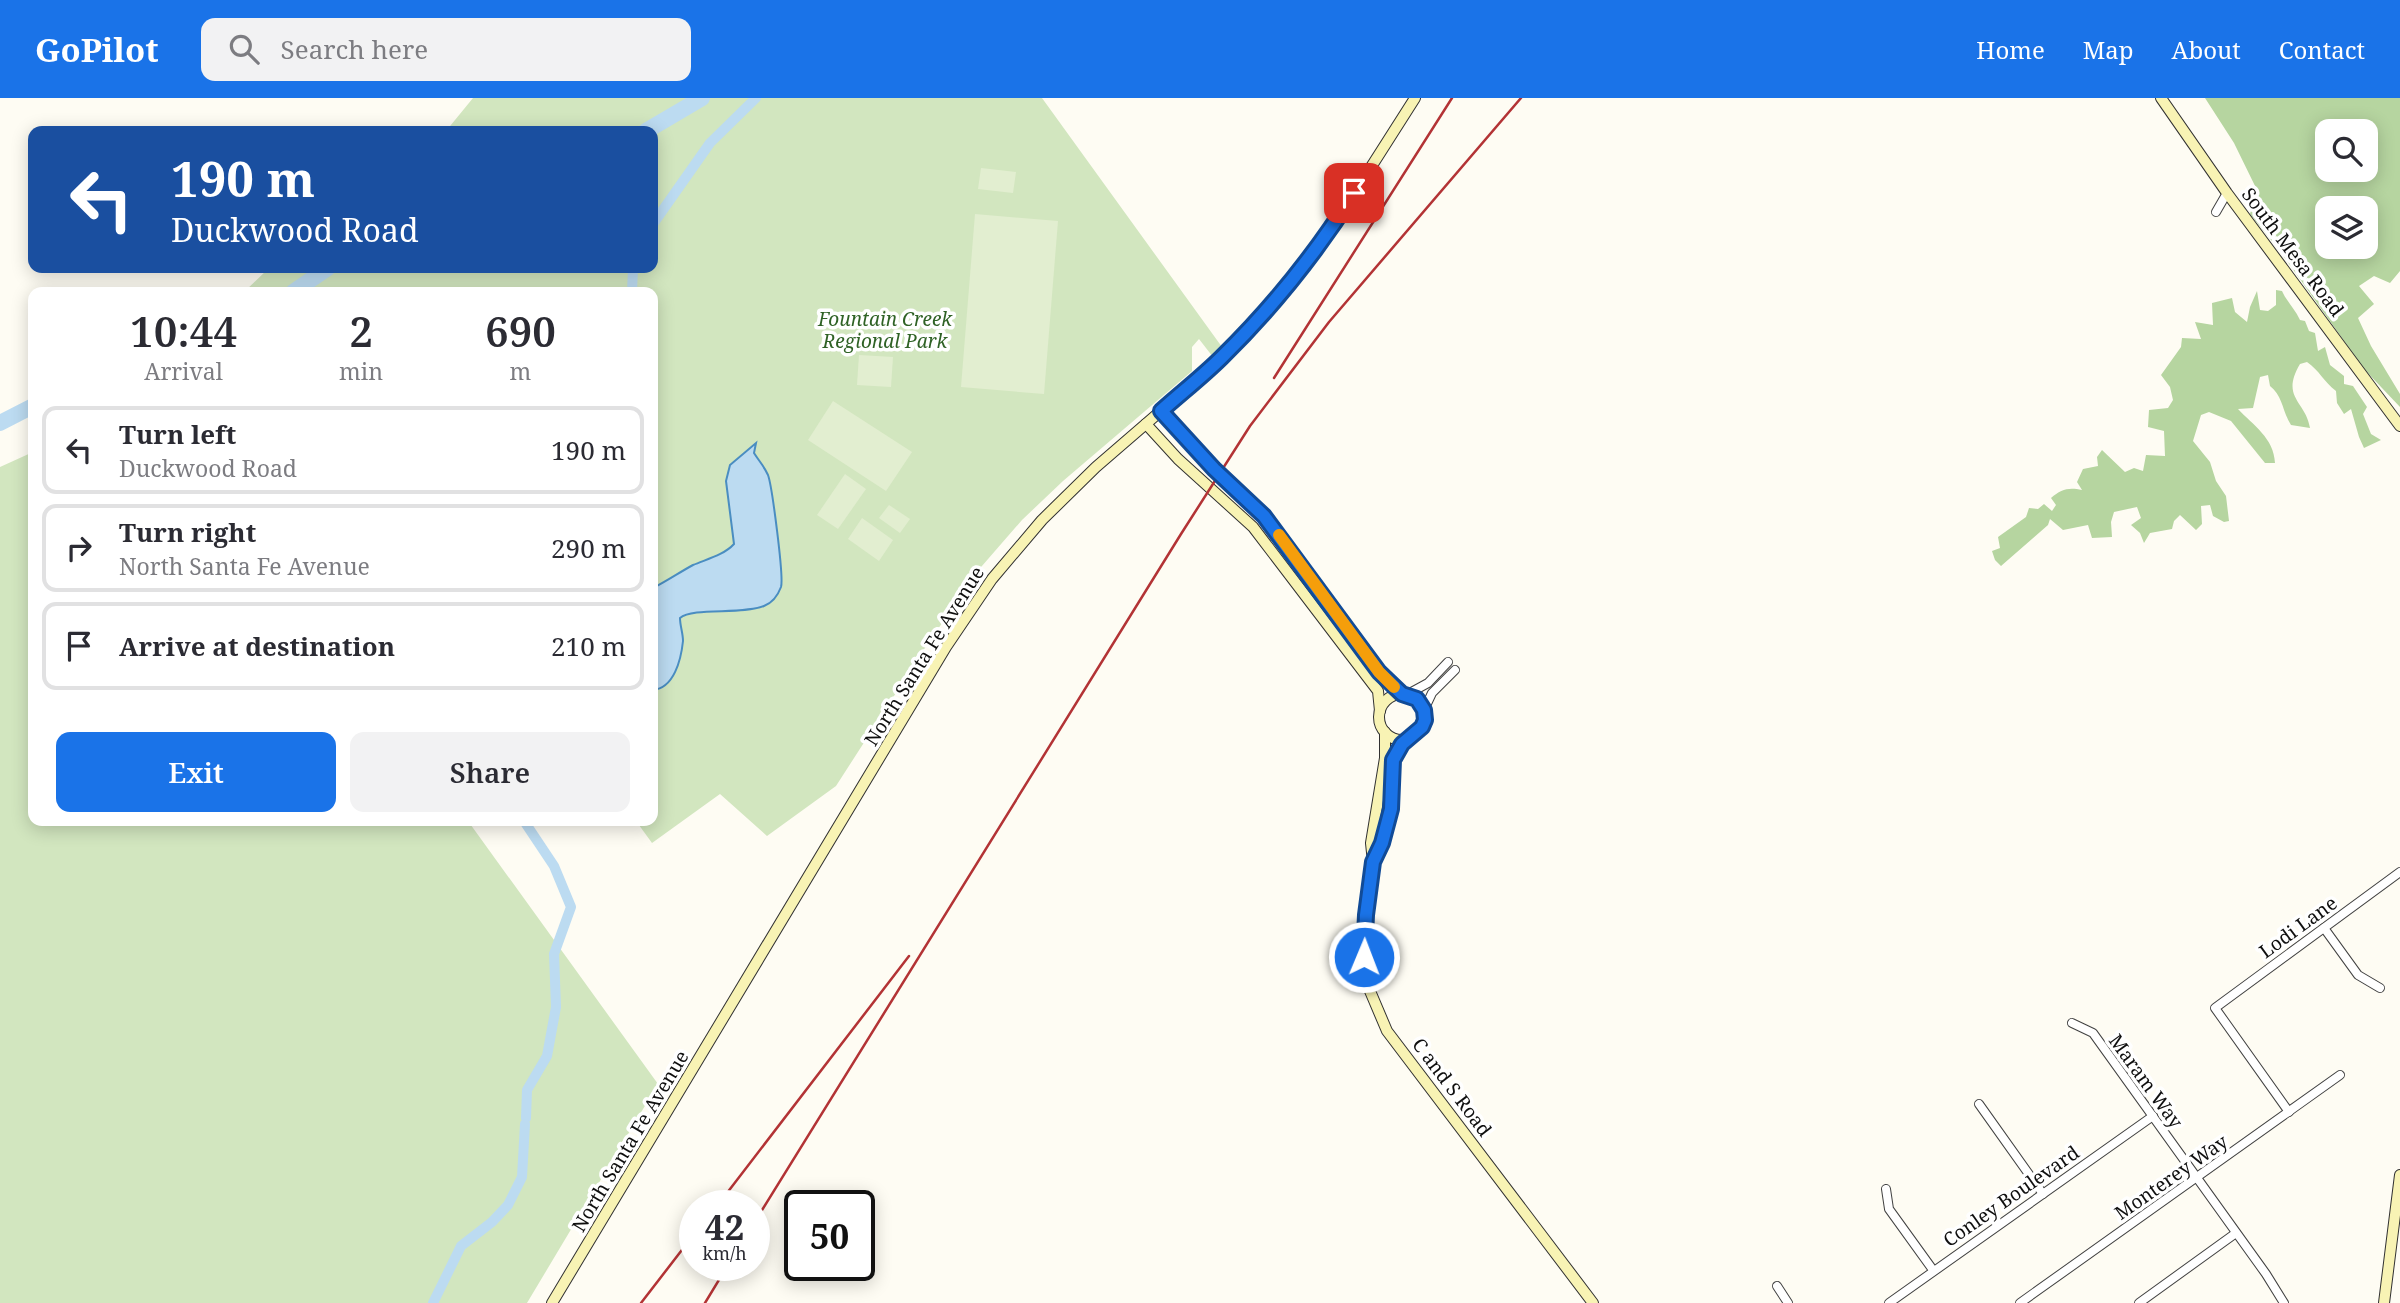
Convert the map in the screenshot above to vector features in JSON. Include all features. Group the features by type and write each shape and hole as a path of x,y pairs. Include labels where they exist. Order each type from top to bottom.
{"main road":[{"name":"North Santa Fe Avenue","path":"552,1303 968,612 1042,520 1096,467 1221,359 1299,273 1329,233 1415,98"},
{"name":"South Mesa Road","path":"2161,98 2227,193 2400,426"},
{"path":"1146,424 1178,459 1253,527 1378,691 1381,725 1385,732 1397,739 1412,738 1425,720 1424,710 1417,699 1404,694 1379,672 1264,516 1214,469 1161,411"},
{"path":"1380,711 1388,699 1404,694"},
{"name":"C and S Road","path":"1385,732 1385,758 1371,843 1373,862 1366,915 1364,957 1370,992 1387,1031 1593,1303"},
{"name":"C and S Road","path":"1373,862 1382,843 1391,809 1393,760 1402,744 1412,738"},
{"path":"2384,1303 2400,1175"}],"street":[{"path":"2216,212 2227,193"},
{"path":"1404,694 1428,683 1447,662"},
{"path":"1424,710 1432,693 1455,670"},
{"name":"Lodi Lane","path":"2289,1112 2215,1008 2400,872"},
{"path":"2324,928 2358,975 2380,988"},
{"name":"Maram Way","path":"2072,1023 2093,1033 2284,1303"},
{"name":"Monterey Way","path":"2020,1303 2340,1075"},
{"path":"1979,1104 2043,1195"},
{"name":"Conley Boulevard","path":"1889,1303 2152,1116"},
{"path":"1886,1189 1889,1209 1933,1270"},
{"path":"2139,1303 2236,1233"},
{"path":"1777,1286 1788,1303"}],"green space":[{"name":"Fountain Creek Regional Park","path":"473,98 1042,98 1222,347 1213,357 1199,339 1192,347 1192,371 1063,481 1022,520 962,589 965,592 932,637 836,786 767,836 720,794 652,843 640,826 658,826 658,287 249,287 264,273 658,273 658,126 450,126"},
{"path":"2205,98 2400,98 2400,271 2390,283 2374,276 2359,286 2374,304 2358,318 2371,346 2400,394 2400,407 2364,369 2280,251 2250,214 2257,190 2234,143"},
{"path":"981,168 1016,172 1013,193 978,189"},
{"path":"975,214 1058,221 1044,394 961,387"},
{"path":"2276,290 2282,291 2300,320 2305,321 2309,331 2315,333 2318,351 2325,347 2330,365 2344,376 2344,384 2353,386 2367,407 2363,414 2371,434 2381,440 2364,448 2351,409 2344,414 2337,403 2336,391 2307,362 2300,364 2295,375 2293,392 2310,428 2291,425 2278,394 2270,386 2268,375 2260,377 2253,408 2238,409 2267,439 2275,463 2265,463 2231,421 2209,412 2201,415 2193,441 2210,462 2216,481 2226,496 2229,521 2224,522 2213,516 2210,505 2201,506 2202,524 2196,530 2180,515 2174,521 2172,529 2150,533 2144,543 2140,533 2131,525 2141,518 2137,507 2114,512 2111,522 2112,537 2092,538 2088,525 2063,530 2050,519 2048,525 2001,566 1995,560 1992,551 2000,548 1998,537 2026,517 2029,508 2038,509 2044,504 2052,511 2056,505 2051,498 2055,495 2065,490 2082,490 2077,482 2083,469 2098,466 2097,457 2102,450 2125,472 2134,468 2143,471 2146,455 2165,456 2164,431 2148,427 2149,410 2168,408 2173,400 2170,387 2161,375 2181,347 2182,338 2201,339 2195,322 2213,325 2212,303 2232,298 2235,312 2247,322 2257,291 2260,310 2268,311 2276,305"},
{"path":"859,355 893,357 891,387 857,385"},
{"path":"833,401 912,452 886,491 808,440"},
{"path":"28,454 28,826 472,826 658,1084 527,1303 0,1303 0,467"},
{"path":"845,474 866,489 838,529 817,515"},
{"path":"889,505 910,519 900,533 879,518"},
{"path":"862,518 893,540 879,561 848,539"}],"water":[{"path":"756,443 754,453 768,475 772,496 781,587 770,603 755,609 696,613 680,618 683,641 678,664 671,679 658,689 658,585 693,565 720,554 734,544 726,481 730,465"}],"waterway":[{"path":"654,126 702,98"},
{"path":"658,217 710,143 756,98"},
{"path":"300,287 321,273"},
{"path":"632,287 633,273"},
{"path":"0,423 28,409"},
{"path":"526,1118 527,1090 547,1056 556,1007 554,954 571,907 554,866 527,826"},
{"path":"433,1303 461,1246 492,1222 508,1205 522,1177 525,1124"}],"railway":[{"path":"1274,378 1452,98"},
{"path":"770,1197 1250,426 1329,322 1521,98"},
{"path":"729,1190 909,956"},
{"path":"641,1303 679,1254"},
{"path":"705,1303 718,1281"}],"slow traffic":[{"path":"1279,535 1379,672 1394,687"}],"route":[{"path":"1354,193 1315,253 1265,313 1221,359 1161,411 1214,469 1264,516 1305,568 1379,672 1402,694 1417,699 1424,710 1425,720 1418,734 1402,744 1393,760 1391,809 1382,843 1373,862 1364,957"}]}
